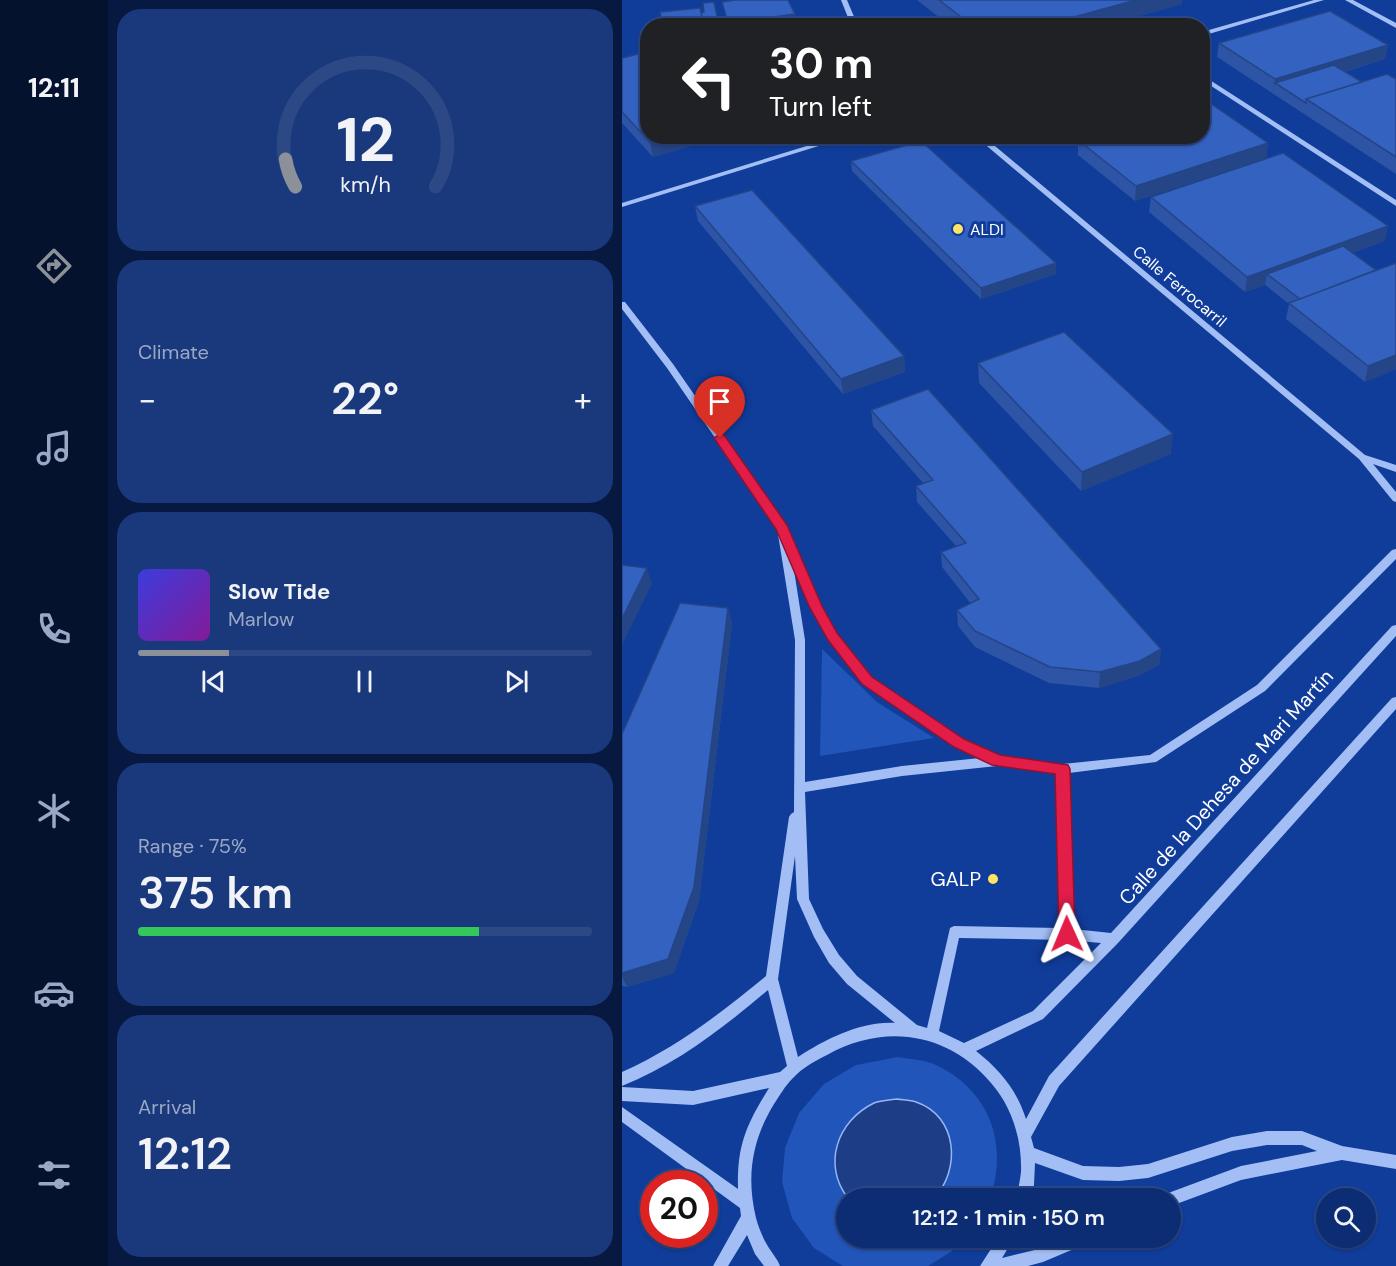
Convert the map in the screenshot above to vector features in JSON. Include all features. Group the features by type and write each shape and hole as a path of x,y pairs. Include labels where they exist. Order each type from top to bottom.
{"street":[{"path":"844,0 851,18"},
{"path":"1210,32 1321,0"},
{"path":"1348,0 1396,26"},
{"path":"1210,82 1396,204"},
{"path":"622,205 821,144"},
{"name":"Calle Ferrocarril","path":"988,144 1362,458 1396,499"},
{"path":"622,304 670,366 782,528 816,606 832,636 867,681 959,743 997,761"},
{"name":"Calle Ferrocarril","path":"1362,458 1396,469"},
{"path":"782,528 800,640 799,788 803,899 818,933 834,959 852,980 913,1030"},
{"path":"799,788 902,771 997,761 1063,769 1152,759 1261,688 1396,552"},
{"name":"Calle de la Dehesa de Mari Martín","path":"965,1049 1038,1015 1114,939 1396,629"},
{"path":"1025,1135 1054,1081 1396,701"},
{"path":"1063,769 1067,934"},
{"path":"789,1073 772,979 799,788"},
{"path":"932,1034 954,932 1067,934 1114,939"},
{"path":"622,1079 662,1060 702,1036 772,979"},
{"path":"774,1266 766,1258 748,1219 745,1203 745,1158 759,1115 789,1073 830,1044 871,1030 913,1030 932,1034 965,1049 992,1071 1012,1100 1025,1135 1027,1153 1024,1188"},
{"path":"622,1094 693,1098 789,1073"},
{"path":"622,1114 745,1203"},
{"path":"1027,1153 1083,1173 1119,1174 1148,1171 1232,1144 1267,1138 1302,1138 1342,1153 1396,1162"},
{"path":"1181,1195 1241,1173 1342,1153"},
{"path":"720,1266 748,1219"},
{"path":"987,1266 1000,1248"},
{"path":"998,1266 1043,1255 1059,1248"}],"shaded area":[{"path":"822,649 877,702 934,738 820,756"},
{"path":"898,1057 934,1064 969,1088 981,1103 990,1120 997,1157 992,1188 836,1188 836,1248 957,1248 928,1266 843,1266 814,1248 792,1218 782,1182 785,1148 799,1113 824,1084 856,1065"},
{"path":"897,1099 916,1102 930,1109 940,1119 951,1145 948,1173 942,1188 842,1188 836,1172 835,1158 837,1145 843,1132 861,1111 874,1103"}],"building":[{"path":"788,0 795,14 765,18 727,18 722,2"},
{"path":"939,0 1136,0 1070,18 963,18"},
{"path":"714,2 717,18 702,18 703,3"},
{"path":"700,8 702,18 661,18 660,12"},
{"path":"1330,11 1388,45 1275,79 1219,43"},
{"path":"638,54 640,56 640,131 622,112 622,58"},
{"path":"1334,65 1362,82 1306,99 1306,103 1275,83"},
{"path":"1387,74 1396,79 1396,157 1306,99"},
{"path":"1210,103 1268,143 1136,186 1083,144 1210,144"},
{"name":"ALDI","path":"910,144 924,144 1056,263 981,288 851,161"},
{"path":"1283,153 1388,226 1247,277 1151,197"},
{"path":"752,190 904,356 841,379 695,206"},
{"path":"1343,246 1376,270 1300,299 1267,274"},
{"path":"1396,263 1396,355 1368,366 1289,303"},
{"path":"1064,332 1173,434 1082,472 978,363"},
{"path":"928,389 1161,649 1140,661 1100,672 1050,667 975,631 957,610 979,599 941,552 966,543 916,486 933,480 871,410"},
{"path":"622,565 647,568 622,619"},
{"path":"680,603 728,608 694,887 668,959 622,973 622,734"}],"place":[{"name":"ALDI","path":"958,229"},
{"name":"GALP","path":"993,879"}],"route":[{"path":"720,438 782,528 816,606 832,636 867,681 959,743 997,761 1063,769 1067,934"}]}
